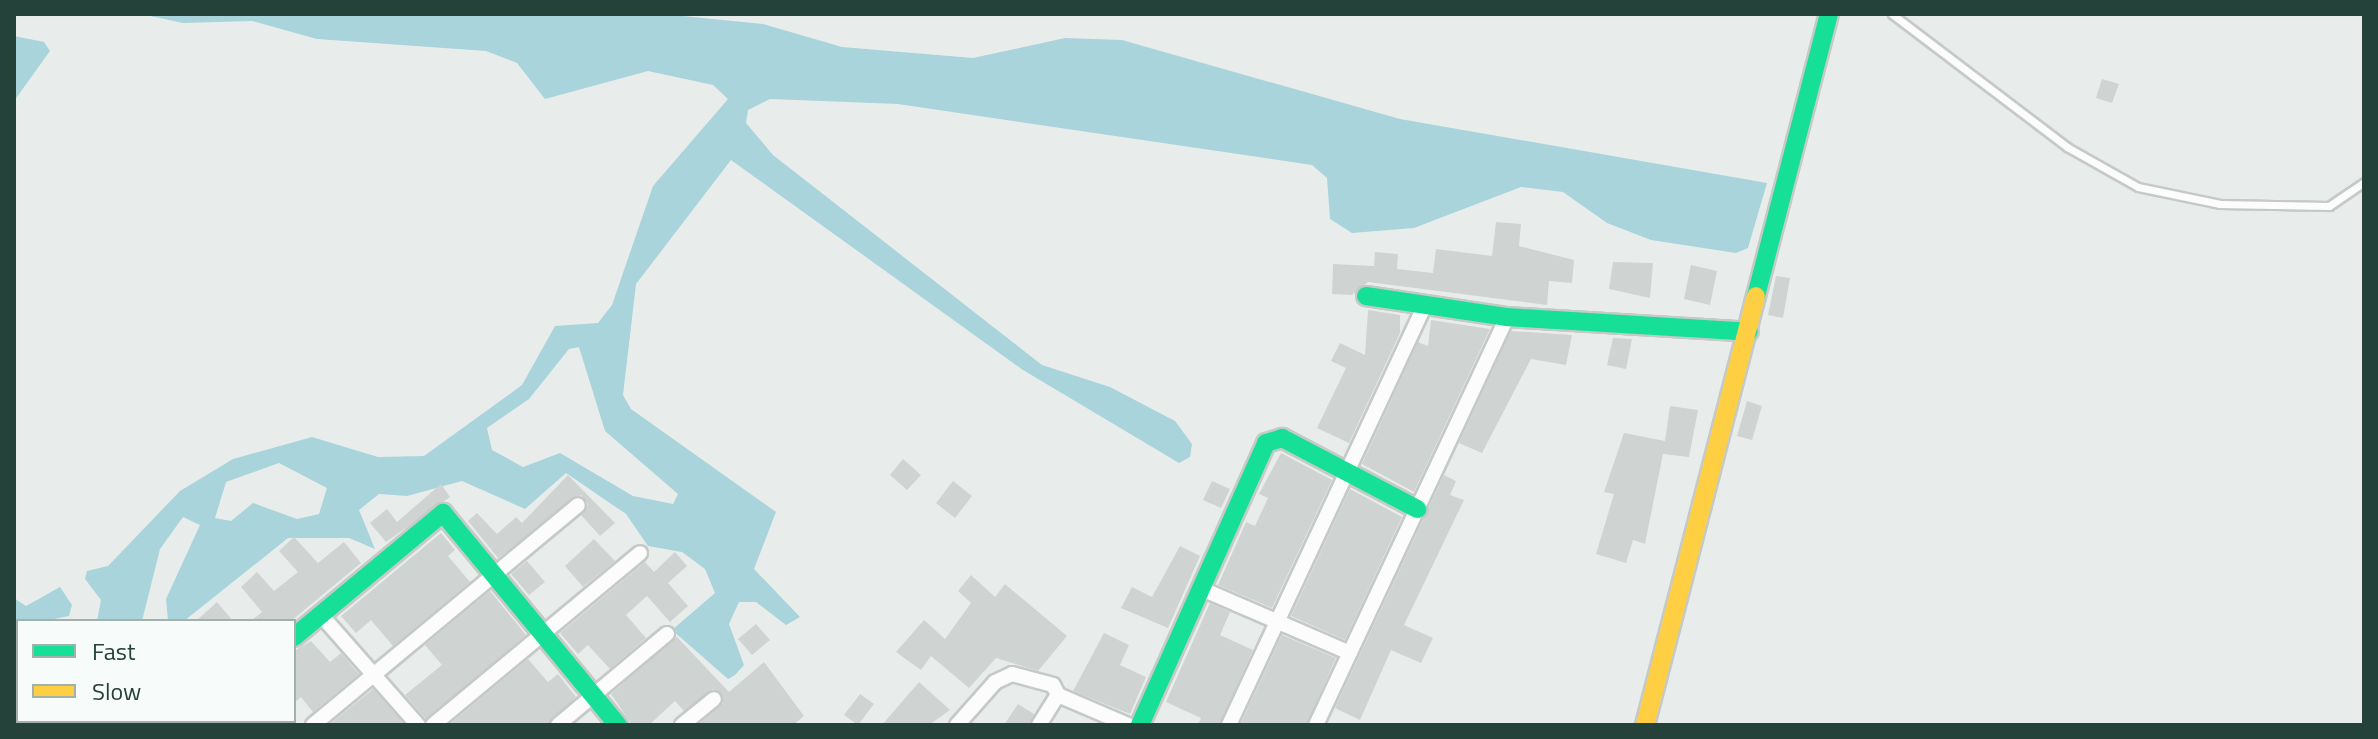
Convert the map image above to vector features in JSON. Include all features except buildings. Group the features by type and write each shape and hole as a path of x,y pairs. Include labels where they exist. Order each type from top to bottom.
{"street":[{"path":"1645,725 1829,14"},
{"path":"1366,296 1507,317 1749,332"},
{"path":"1229,725 1424,306"},
{"path":"1316,725 1507,317"},
{"path":"1140,725 1266,443 1282,438 1417,509"},
{"path":"313,725 578,505"},
{"path":"296,635 443,513 618,725"},
{"path":"433,725 640,553"},
{"path":"1202,589 1279,619 1350,653"},
{"path":"321,615 377,672 418,725"},
{"path":"558,725 667,634"},
{"path":"957,725 995,682 1012,674 1053,685 1058,695 1128,725"},
{"path":"1039,725 1058,695"},
{"path":"682,725 714,699"}],"lane":[{"path":"1892,14 2054,138 2138,187 2220,204 2329,206 2364,182"}],"water":[{"path":"141,14 663,14 763,24 842,47 973,58 1065,38 1122,40 1400,119 1767,183 1748,248 1736,253 1651,240 1607,223 1563,192 1521,187 1414,228 1352,233 1330,219 1327,178 1312,165 898,104 770,99 748,110 746,123 773,155 1042,365 1110,387 1175,421 1192,444 1190,457 1179,463 1023,370 731,160 636,284 623,395 631,409 776,512 754,569 800,617 786,625 756,602 739,602 729,624 744,665 735,675 728,679 672,630 715,593 705,569 682,552 648,546 626,514 566,473 525,509 462,481 407,496 379,494 359,510 375,549 349,538 288,538 187,619 168,619 166,599 200,525 183,517 160,549 142,619 97,619 101,600 85,579 87,571 108,566 180,491 233,459 312,437 378,457 424,456 522,385 555,326 598,323 612,305 653,186 728,99 713,85 648,71 545,99 517,63 486,51 317,39 252,21 183,23","holes":["579,347 605,431 678,494 673,504 633,496 560,453 523,467 492,450 487,428 529,399 569,349","279,463 327,488 319,514 297,519 253,503 231,521 215,518 226,482"]},
{"path":"14,36 44,42 50,51 14,101"},
{"path":"60,587 72,605 69,616 16,619 14,627 14,598 26,606"}],"traffic: fast":[{"path":"1756,296 1829,14"},
{"path":"1366,296 1507,317 1749,332"},
{"path":"1140,725 1266,443 1282,438 1417,509"},
{"path":"296,635 443,513 618,725"}],"traffic: slow":[{"path":"1645,725 1756,296"}]}
